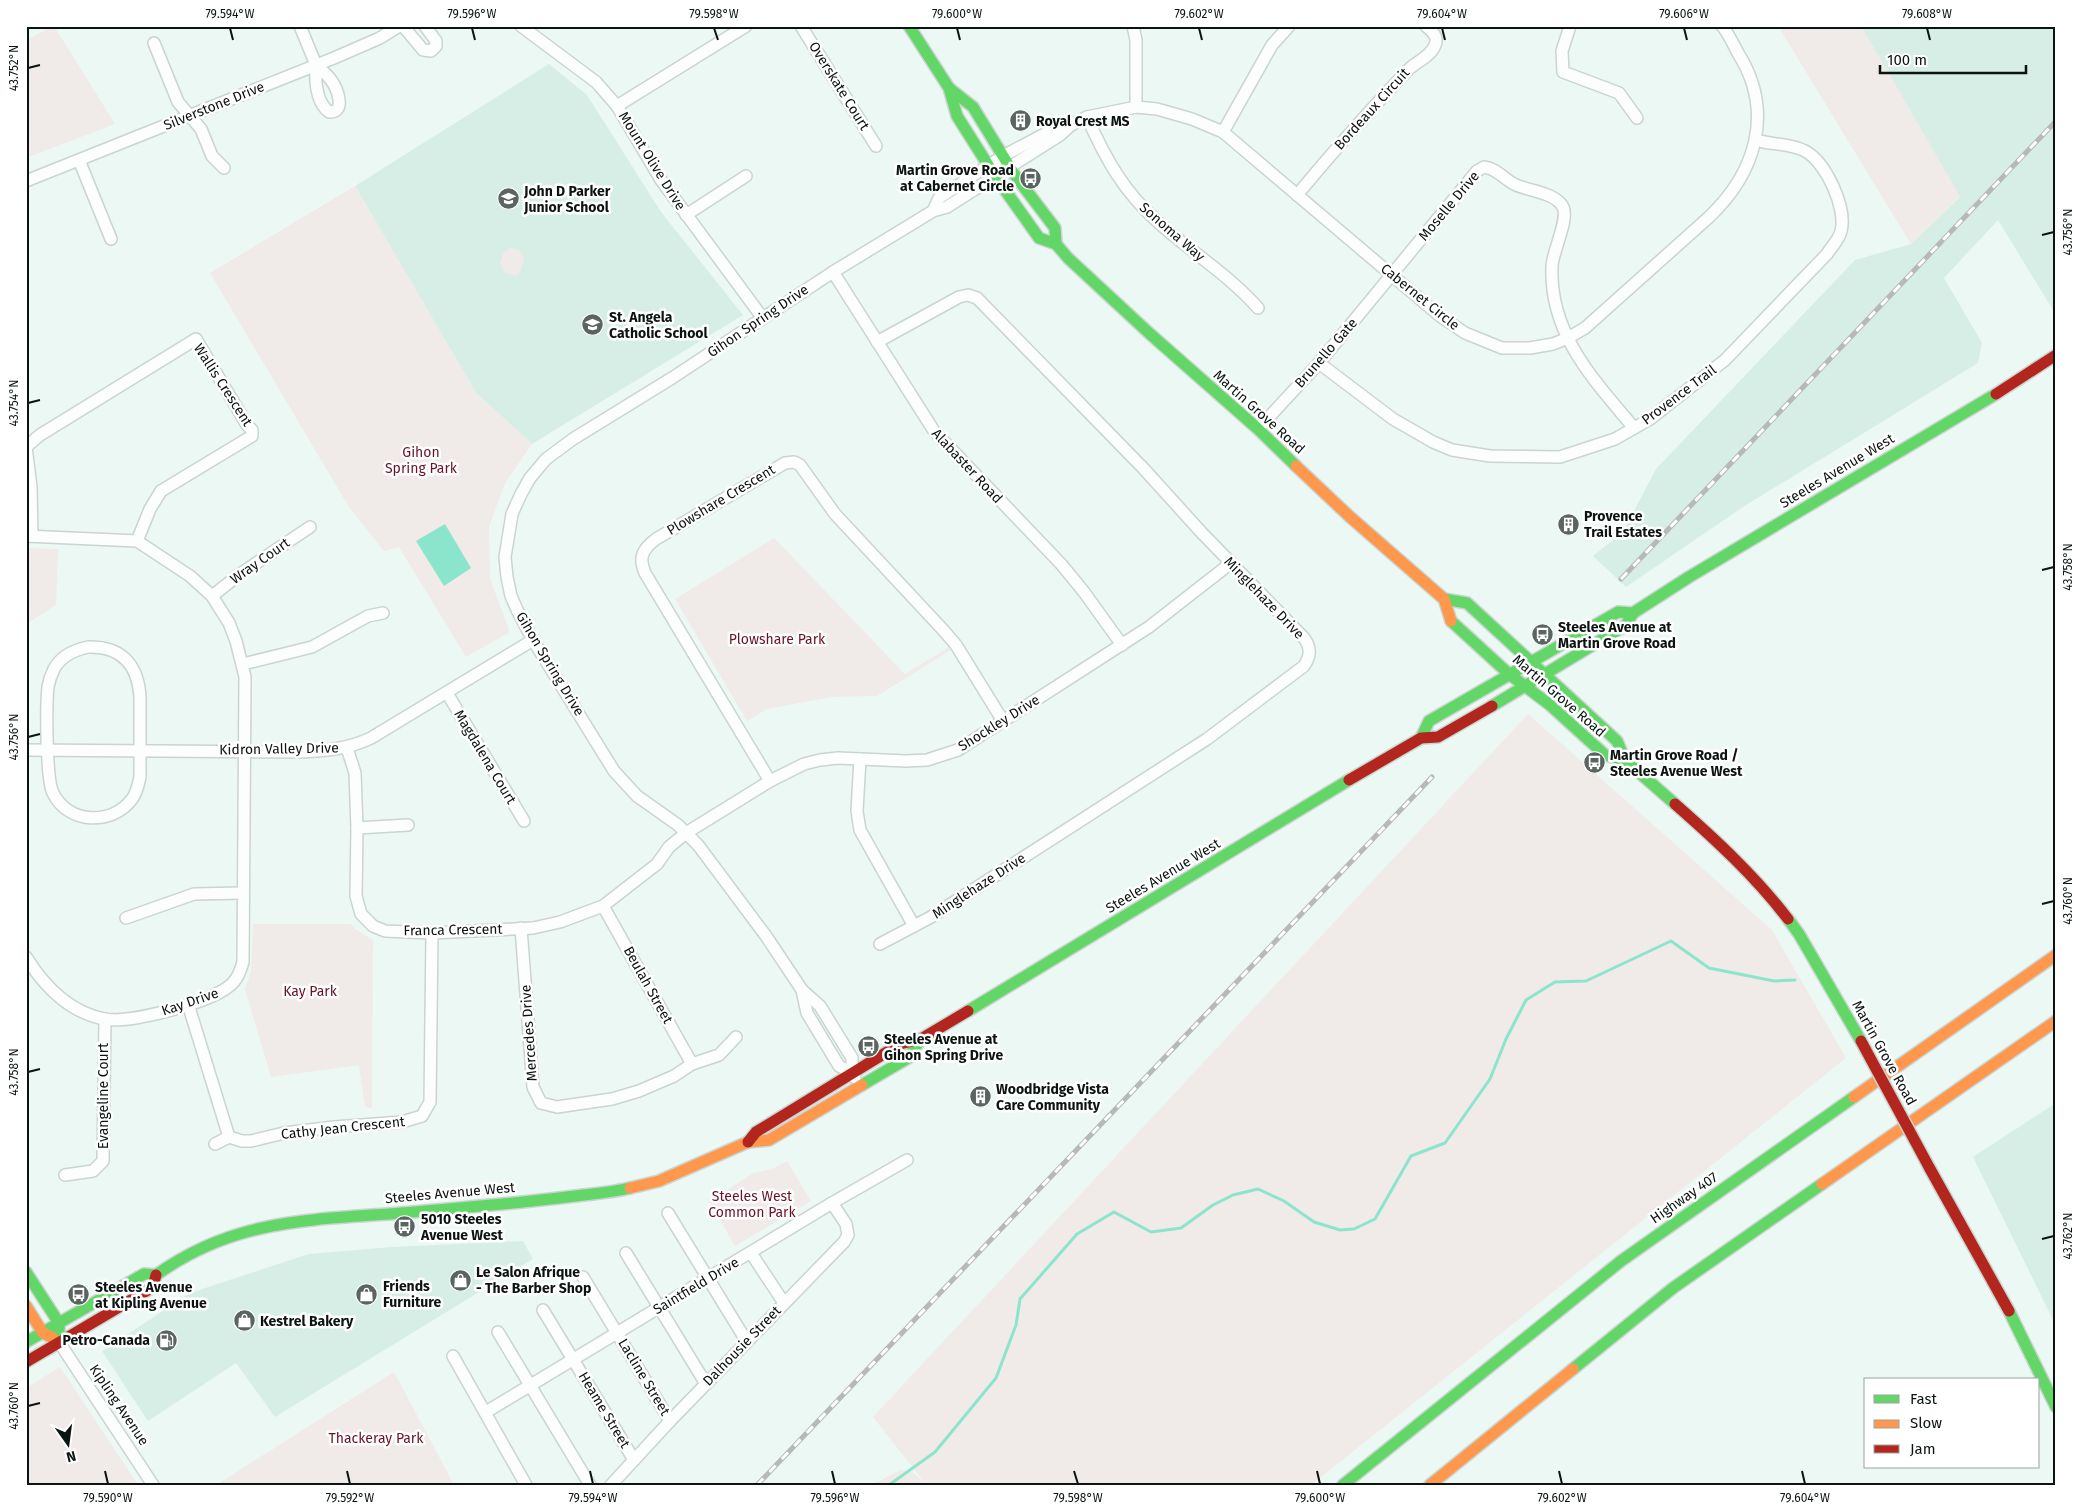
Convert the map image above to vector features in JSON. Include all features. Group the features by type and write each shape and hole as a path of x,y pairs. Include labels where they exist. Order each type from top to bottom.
{"main road":[{"name":"Martin Grove Road","path":"909,26 949,88 957,116 995,176 1039,238 1056,244 1068,258 1127,313 1258,429 1349,516 1444,599 1451,621 1509,674 1550,705 1605,755 1625,760 1714,838 1780,907 1818,964 1861,1041 2020,1331 2056,1407"},
{"name":"Martin Grove Road","path":"949,88 973,106 1010,167 1056,228 1056,244"},
{"name":"Steeles Avenue West","path":"748,1142 756,1132 900,1044 920,1039 1421,738 1438,737 1546,674 1626,625 1633,613 1991,397 2056,355"},
{"name":"Martin Grove Road","path":"1444,599 1467,602 1517,650 1532,661 1618,740 1625,760"},
{"name":"Steeles Avenue West","path":"1421,738 1429,721 1618,612 1633,613"},
{"name":"Highway 407","path":"1343,1485 1621,1261 2056,955"},
{"path":"1430,1485 1673,1288 2056,1021"},
{"name":"Steeles Avenue West","path":"26,1342 144,1274 156,1275 180,1258 226,1237 267,1226 306,1220 553,1200 623,1190 660,1181 748,1142 769,1140 908,1058 920,1039"},
{"path":"26,1272 59,1323 59,1342"},
{"name":"Steeles Avenue West","path":"26,1362 153,1287 156,1275"},
{"name":"Kipling Avenue","path":"26,1306 43,1333 59,1342"}],"street":[{"path":"300,26 316,65"},
{"path":"401,26 423,50 431,51 437,43 425,26"},
{"name":"Silverstone Drive","path":"26,180 316,65 380,38 401,26"},
{"name":"Mount Olive Drive","path":"522,26 596,82 617,106 661,180 762,317"},
{"path":"617,106 746,26"},
{"name":"Overskate Court","path":"801,26 876,146"},
{"path":"1133,26 1136,40 1136,107"},
{"path":"1223,132 1272,45 1289,26"},
{"name":"Bordeaux Circuit","path":"1296,195 1365,115 1414,63 1431,52 1436,45 1436,40 1432,30 1426,26"},
{"path":"1570,26 1562,51 1563,72 1619,94 1637,118"},
{"name":"Cabernet Circle","path":"1003,156 1056,128 1071,125 1087,117 1136,107 1168,112 1192,119 1223,132 1392,276 1457,328 1502,348 1546,346 1568,338 1585,328 1721,206 1739,183 1756,140 1758,129 1749,71 1722,26"},
{"path":"154,43 177,98 200,129 212,156 224,168"},
{"name":"Sonoma Way","path":"1087,117 1102,152 1132,196 1166,230 1238,288 1258,308"},
{"name":"Cabernet Circle","path":"1010,167 1060,135 1071,125"},
{"name":"Provence Trail","path":"1319,363 1393,419 1433,442 1452,450 1490,456 1560,457 1616,439 1650,419 1725,360 1827,254 1839,235 1841,230 1840,206 1827,175 1814,158 1805,151 1795,147 1756,140"},
{"name":"Gihon Spring Drive","path":"933,211 939,198 1003,156"},
{"path":"79,160 111,239"},
{"name":"Gihon Spring Drive","path":"860,1086 852,1073 838,1066 807,1014 802,990 766,936 686,833 624,784 614,771 533,640 511,596 507,577 505,557 512,514 530,478 546,459 572,439 672,378 833,272 933,211 947,207 1010,167"},
{"name":"Moselle Drive","path":"1392,276 1479,168 1492,168 1515,185 1553,198 1563,207 1565,216 1555,249 1552,281 1554,295 1568,338 1579,361 1634,428"},
{"path":"686,215 746,176"},
{"name":"Alabaster Road","path":"833,272 934,431 1061,564 1084,592 1122,645"},
{"name":"Brunello Gate","path":"1258,429 1319,363 1392,276"},
{"name":"Minglehaze Drive","path":"877,342 959,298 968,295 977,298 1144,469 1304,638 1310,651 1309,659 1304,666 1207,739 931,917 880,944"},
{"name":"Wallis Crescent","path":"29,536 31,487 26,447 40,435 196,339 247,425 252,430 252,436 161,491 150,508 137,541"},
{"name":"Plowshare Crescent","path":"770,781 645,573 641,556 644,549 656,539 786,463 794,462 800,465 835,514 956,645 1003,721"},
{"name":"Wray Court","path":"212,596 240,574 310,527"},
{"path":"29,536 137,541"},
{"name":"Kay Drive","path":"26,956 40,977 62,1000 89,1014 105,1019 136,1018 188,1004 219,993 235,981 243,962 242,893 245,751 243,664 229,624 212,596 190,576 137,541"},
{"name":"Shockley Drive","path":"686,833 770,781 804,764 820,760 860,759 906,762 946,755 974,741 1149,628 1231,563"},
{"path":"243,664 312,648 368,616 383,613"},
{"name":"Kidron Valley Drive","path":"26,750 324,751 347,748 371,738 533,640"},
{"path":"106,648 123,656 134,670 140,687 140,778 133,798 113,814 95,819 76,815 67,810 59,802 50,783 48,771 49,750 48,693 51,676 55,667 66,656 80,649 106,648"},
{"name":"Magdalena Court","path":"447,693 524,821"},
{"name":"Franca Crescent","path":"347,748 355,773 357,828 356,896 361,914 373,926 385,931 432,933 533,928 560,922 603,906 656,864 669,847 686,833"},
{"path":"860,759 857,811 860,830 914,926"},
{"path":"357,828 408,825"},
{"path":"126,918 194,894 242,893"},
{"name":"Beulah Street","path":"603,906 692,1064"},
{"name":"Mercedes Drive","path":"521,928 533,1087 541,1104 557,1107 612,1099 639,1091 674,1076 692,1064 719,1055 736,1037"},
{"name":"Cathy Jean Crescent","path":"229,1136 242,1142 284,1133 402,1122 422,1116 430,1102 432,933"},
{"path":"188,1004 229,1136 215,1144"},
{"name":"Evangeline Court","path":"65,1175 93,1171 103,1161 105,1019"},
{"name":"Saintfield Drive","path":"486,1412 832,1203 907,1160"},
{"name":"Dalhousie Street","path":"611,1485 670,1421 844,1242 848,1235 846,1224 832,1203"},
{"path":"668,1213 747,1342"},
{"path":"626,1253 706,1384"},
{"path":"751,1253 784,1304"},
{"name":"Lacline Street","path":"583,1277 670,1421"},
{"name":"Heame Street","path":"543,1310 634,1460"},
{"path":"498,1332 590,1485"},
{"name":"Kipling Avenue","path":"59,1342 153,1485"},
{"path":"453,1356 526,1485"}],"shaded area":[{"path":"1861,26 2056,26 2056,315 1998,220 1944,278 1982,343 1978,363 1746,505 1626,587 1593,556 1623,532 1656,469 1855,260 1911,244 1960,197"},
{"path":"549,64 587,95 661,212 743,315 532,444 476,393 355,186"},
{"path":"445,524 471,568 444,586 416,541"},
{"path":"2056,1103 2056,1326 1973,1157"},
{"path":"523,1241 533,1259 275,1417 236,1363 148,1421 102,1351 190,1293 309,1254 391,1247"}],"green space":[{"path":"54,26 115,124 26,158 26,41"},
{"path":"1778,26 1861,26 1960,196 1911,244"},
{"name":"Gihon Spring Park","path":"355,186 476,393 532,444 505,483 489,526 490,579 510,632 466,657 399,547 384,551 349,507 210,273"},
{"path":"510,248 519,250 524,258 520,273 516,276 505,273 500,263 503,253"},
{"name":"Plowshare Park","path":"774,538 905,674 949,647 951,650 877,696 831,697 767,709 747,721 675,599"},
{"path":"26,548 58,549 56,605 26,624"},
{"path":"1528,714 1772,930 1846,1058 1311,1485 871,1485 901,1470 912,1472 925,1483 873,1417"},
{"name":"Kay Park","path":"253,924 351,924 355,929 373,940 372,1108 365,1107 359,1065 271,1077 245,989 251,971"},
{"name":"Steeles West Common Park","path":"787,1161 811,1201 735,1246 708,1199 724,1192 753,1173 772,1169"},
{"path":"60,1367 138,1485 26,1485 26,1388"},
{"name":"Thackeray Park","path":"394,1372 454,1485 216,1485"}],"waterway":[{"path":"889,1485 935,1452 996,1378 1016,1325 1020,1299 1077,1234 1114,1212 1151,1232 1181,1228 1213,1205 1233,1195 1258,1189 1284,1201 1314,1222 1340,1230 1354,1229 1375,1219 1411,1156 1445,1143 1490,1079 1506,1039 1526,1000 1555,982 1586,981 1671,941 1709,968 1774,981 1795,980"}],"railway":[{"path":"1621,579 2056,121"},
{"path":"757,1485 1432,777"}],"traffic: fast":[{"path":"909,26 949,88 957,116 995,176 1039,238 1056,244 1068,258 1149,333 1258,429 1296,466"},
{"path":"949,88 973,107 1014,174 1055,228 1056,244"},
{"path":"1492,706 1626,625 1633,613 1689,577 1996,394"},
{"path":"1444,599 1467,603 1617,741 1625,760 1675,804"},
{"path":"1421,738 1429,721 1618,612 1633,613"},
{"path":"1451,621 1509,674 1550,705 1605,755 1625,760"},
{"path":"968,1011 1349,780"},
{"path":"1788,919 1799,934 1861,1041"},
{"path":"862,1085 908,1058 921,1039"},
{"path":"1343,1485 1621,1261 1854,1097"},
{"path":"1573,1369 1673,1288 1822,1184"},
{"path":"26,1342 144,1274 156,1275 185,1257 214,1243 244,1233 304,1221 526,1202 630,1188"},
{"path":"26,1272 59,1323 59,1333"},
{"path":"2009,1311 2056,1407"}],"traffic: slow":[{"path":"1296,466 1349,516 1444,599 1451,621"},
{"path":"1854,1097 2056,955"},
{"path":"1822,1184 2056,1021"},
{"path":"630,1188 659,1181 748,1142 769,1140 862,1085"},
{"path":"26,1306 43,1333 53,1338"},
{"path":"1430,1485 1573,1369"}],"traffic: jam":[{"path":"1996,394 2056,355"},
{"path":"1349,780 1421,738 1438,737 1492,706"},
{"path":"1675,804 1734,859 1788,919"},
{"path":"748,1142 756,1132 900,1044 921,1039 968,1011"},
{"path":"1861,1041 1929,1167"},
{"path":"1929,1167 2009,1311"},
{"path":"26,1362 153,1287 156,1275"}],"place":[{"name":"Royal Crest MS","path":"1020,121"},
{"name":"Martin Grove Road at Cabernet Circle","path":"1030,178"},
{"name":"John D Parker Junior School","path":"508,199"},
{"name":"St. Angela Catholic School","path":"593,325"},
{"name":"Provence Trail Estates","path":"1568,524"},
{"name":"Steeles Avenue at Martin Grove Road","path":"1542,635"},
{"name":"Martin Grove Road / Steeles Avenue West","path":"1594,763"},
{"name":"Steeles Avenue at Gihon Spring Drive","path":"868,1047"},
{"name":"Woodbridge Vista Care Community","path":"980,1097"},
{"name":"5010 Steeles Avenue West","path":"405,1227"},
{"name":"Le Salon Afrique - The Barber Shop","path":"460,1280"},
{"name":"Friends Furniture","path":"367,1294"},
{"name":"Steeles Avenue at Kipling Avenue","path":"79,1295"},
{"name":"Kestrel Bakery","path":"244,1321"},
{"name":"Petro-Canada","path":"166,1340"}]}
